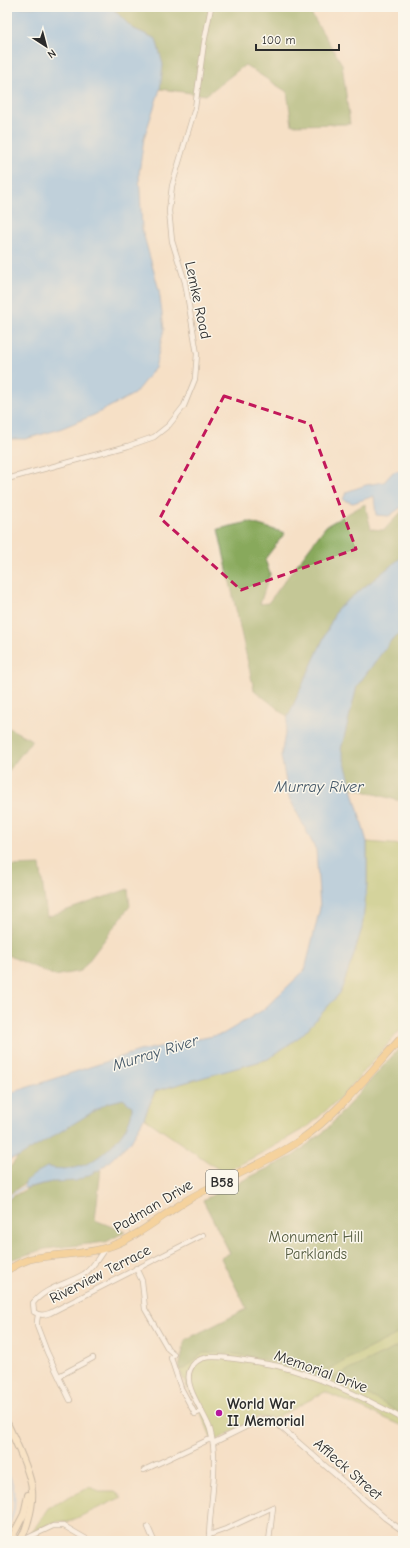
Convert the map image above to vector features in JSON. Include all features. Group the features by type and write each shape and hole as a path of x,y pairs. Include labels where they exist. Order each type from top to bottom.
{"main road":[{"name":"Padman Drive","path":"7,1270 20,1263 30,1260 105,1248 130,1236 204,1190 273,1157 298,1142 331,1115 403,1036"},
{"path":"7,1423 32,1487 32,1500 26,1529 20,1541"},
{"path":"10,1541 22,1520 27,1505 28,1491 26,1470"}],"street":[{"name":"Lemke Road","path":"7,479 128,446 154,437 169,425 184,406 195,379 198,354 185,282 172,241 169,211 172,186 195,108 204,43 211,7"},
{"name":"Riverview Terrace","path":"105,1248 93,1266 84,1274 56,1286 36,1300 33,1303 34,1312 38,1315 50,1313 203,1235"},
{"path":"136,1268 142,1281 145,1309 168,1348 174,1354 171,1358 181,1388 195,1414 202,1411"},
{"path":"38,1315 37,1326 47,1352 70,1400"},
{"name":"Memorial Drive","path":"209,1541 213,1489 213,1442 209,1425 190,1388 189,1381 190,1370 194,1364 202,1358 218,1357 266,1364 293,1370 359,1395 403,1419"},
{"path":"59,1376 93,1358"},
{"name":"Affleck Street","path":"144,1470 208,1440 213,1442 262,1419 274,1421 385,1518 403,1531"},
{"path":"209,1534 273,1507 269,1541"},
{"path":"20,1541 53,1526 64,1526 90,1541"},
{"path":"148,1527 154,1541"}],"highlighted area":[{"path":"224,396 310,424 356,549 241,590 160,518"}],"green space":[{"path":"111,7 307,7 342,64 350,124 292,125 287,92 245,65 206,95 160,89 163,65 156,39 132,28"},
{"path":"365,504 371,529 384,530 403,510 403,556 337,609 288,717 254,690 218,529 249,522 285,533 265,559 270,574 260,604 268,603 326,526"},
{"path":"403,631 403,806 400,801 352,788 341,749 357,686 392,639"},
{"path":"7,727 32,740 7,773"},
{"path":"367,842 403,845 403,1027 345,1093 310,1125 224,1173 144,1118 155,1091 268,1059 302,1035 340,993 362,928 367,885"},
{"path":"40,865 47,917 128,889 130,906 81,971 55,976 7,955 7,866"},
{"name":"Monument Hill Parklands","path":"403,1044 403,1426 325,1392 275,1418 259,1417 213,1442 195,1398 187,1387 179,1369 185,1340 247,1309 221,1258 230,1253 203,1200 293,1156 326,1130"},
{"name":"Monument Hill Parklands","path":"403,1044 403,1331 317,1375 255,1357 227,1353 203,1353 185,1369 179,1369 185,1340 247,1309 221,1258 230,1253 203,1200 293,1156 326,1130"},
{"path":"123,1099 132,1106 128,1125 122,1134 105,1152 87,1164 78,1167 62,1169 47,1167 7,1196 7,1171 18,1157 107,1103"},
{"path":"101,1169 95,1220 125,1232 106,1242 45,1249 13,1259 7,1264 7,1202 10,1198 28,1188 51,1182 76,1181"},
{"path":"403,1344 403,1415 377,1399 330,1379"},
{"path":"90,1487 99,1492 115,1492 122,1497 68,1522 63,1521 53,1523 44,1526 31,1534 48,1508"}],"water":[{"path":"7,7 111,7 132,28 156,39 163,65 160,89 144,138 139,173 142,229 159,290 164,329 155,368 134,394 94,415 57,430 25,439 7,439"},
{"path":"403,470 403,506 389,516 376,515 374,496 353,503 343,500 346,492 366,485 384,482 393,472"},
{"name":"Murray River","path":"403,556 403,631 392,639 357,686 341,749 367,842 367,885 362,928 340,993 302,1035 268,1059 155,1091 144,1118 131,1141 101,1169 76,1181 51,1182 25,1188 24,1185 27,1180 47,1167 70,1169 87,1164 96,1159 122,1134 128,1125 132,1106 123,1099 107,1103 19,1157 7,1160 7,1094 139,1051 223,1034 263,1010 305,970 320,908 316,850 289,797 281,756 288,717 337,609"}],"waterway":[{"path":"7,1198 25,1186"},
{"path":"7,1471 14,1492 13,1513 7,1527"}],"place":[{"name":"World War II Memorial","path":"219,1413"}]}
